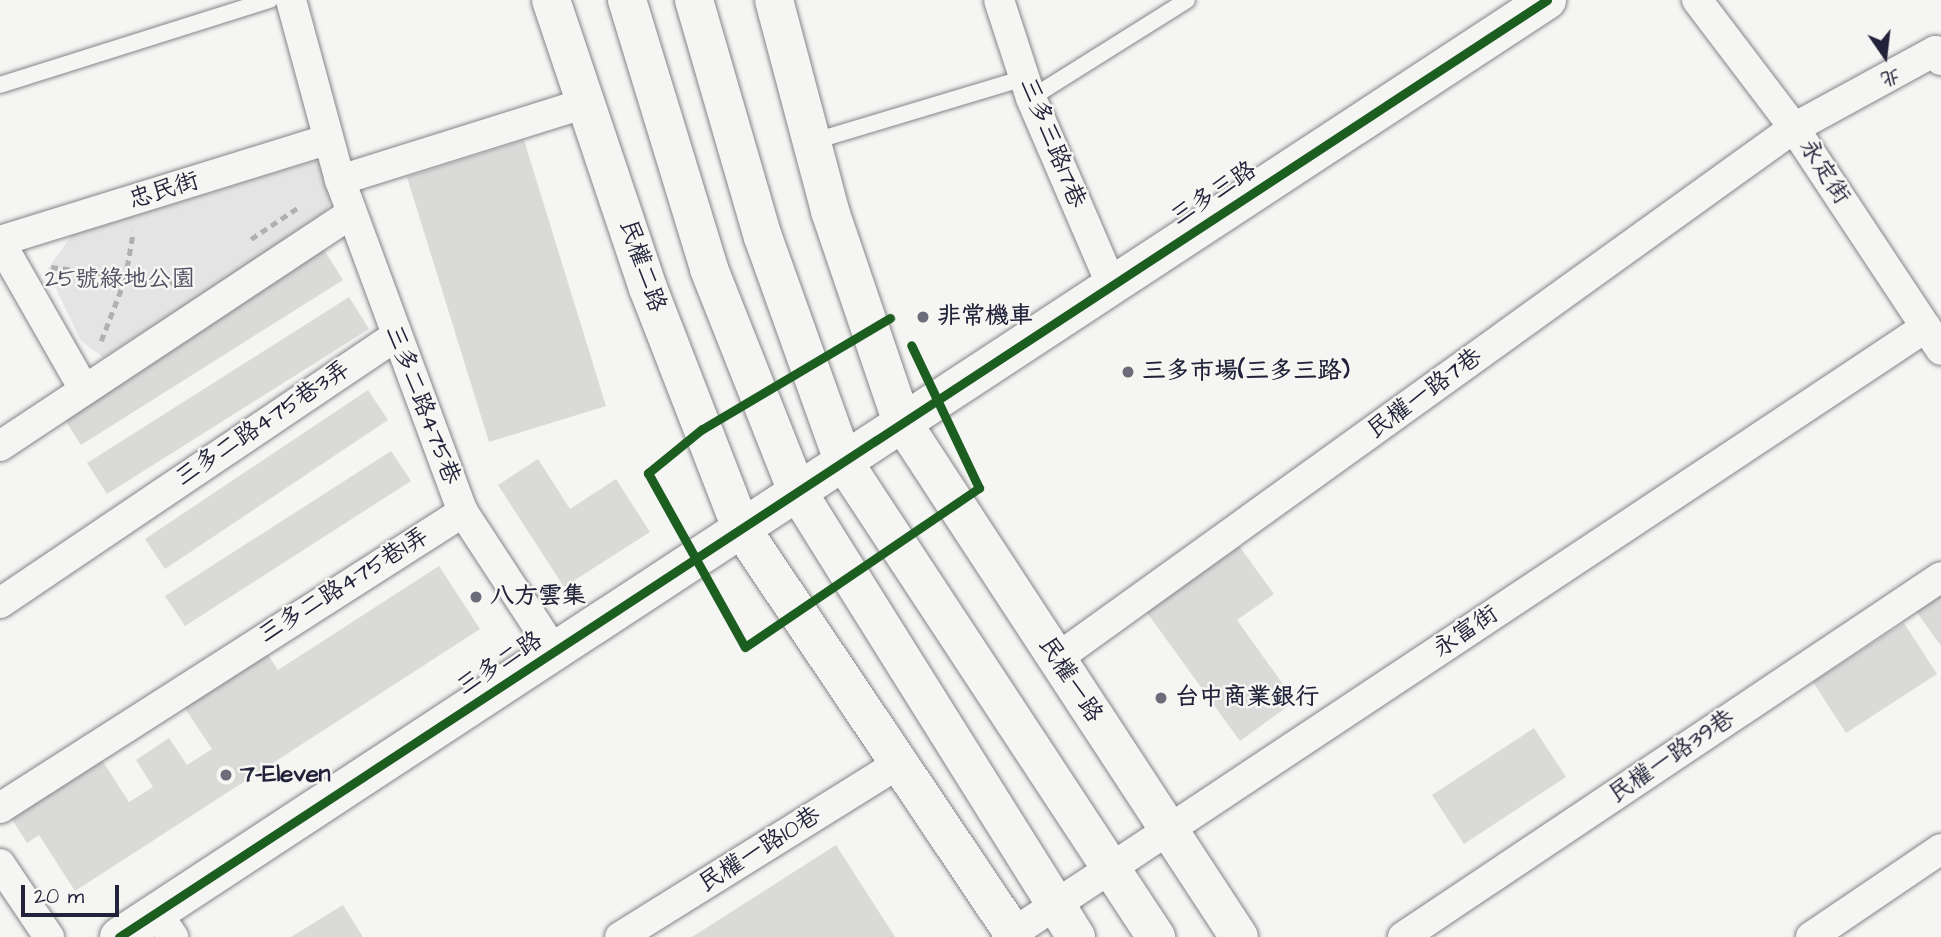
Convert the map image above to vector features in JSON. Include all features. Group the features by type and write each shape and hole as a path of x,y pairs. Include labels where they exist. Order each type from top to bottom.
{"street":[{"name":"三多二路475巷","path":"291,0 340,180 463,512 554,651"},
{"name":"民權二路","path":"551,0 741,528"},
{"path":"627,0 709,269 797,491 1076,937"},
{"path":"694,0 763,237 843,461 1156,937"},
{"path":"775,0 811,142 902,422"},
{"name":"三多三路17巷","path":"999,0 1028,88 1111,285"},
{"name":"三多三路","path":"902,422 1547,0"},
{"name":"永定街","path":"1697,0 1794,128 1933,338"},
{"name":"民權一路7巷","path":"1056,659 1794,128 1935,51 1941,60"},
{"path":"340,180 586,103"},
{"name":"忠民街","path":"3,253 327,140"},
{"path":"0,446 82,386 352,213"},
{"path":"3,253 82,386"},
{"name":"三多二路475巷3弄","path":"0,603 396,336"},
{"name":"永富街","path":"1012,936 1168,830 1933,338"},
{"name":"三多二路","path":"119,937 165,925 554,651 902,422"},
{"name":"民權一路","path":"902,422 1239,937"},
{"name":"三多二路475巷1弄","path":"0,808 225,661 463,512"},
{"path":"741,528 1012,936"},
{"name":"民權一路39巷","path":"1403,937 1941,577"},
{"name":"民權一路10巷","path":"621,937 899,763"},
{"path":"1811,937 1941,849"},
{"path":"0,864 49,937"}],"lane":[{"path":"0,85 270,0"},
{"path":"811,142 1028,88 1187,0"}],"path":[{"path":"240,250 269,222 311,201 352,213"},
{"path":"82,386 125,279 134,224"},
{"path":"3,253 125,279 190,282"}],"green space":[{"name":"25號綠地公園","path":"315,161 326,166 333,194 323,220 103,357 81,341 47,270 72,235"}],"building":[{"path":"524,140 606,406 489,442 407,177"},
{"path":"323,248 343,280 81,445 61,414"},
{"path":"349,297 369,329 107,494 87,463"},
{"path":"368,390 388,420 165,569 145,539"},
{"path":"391,451 411,481 185,626 165,596"},
{"path":"538,459 570,509 616,479 650,532 564,587 498,485"},
{"path":"1237,543 1274,594 1237,620 1295,701 1240,741 1145,610"},
{"path":"439,566 480,629 75,891 39,835 27,843 6,810 96,751 129,802 153,787 136,760 169,738 187,765 212,749 176,695 259,641 278,670"},
{"path":"1941,583 1941,646 1911,604"},
{"path":"1904,623 1937,674 1846,733 1813,682"},
{"path":"1534,728 1566,777 1464,844 1432,795"},
{"path":"836,845 895,937 692,937"},
{"path":"343,905 363,937 291,937"}],"cycle path":[{"path":"119,937 1547,0"},
{"path":"890,318 702,429 648,473 745,647 979,488 911,345"}],"place":[{"name":"非常機車","path":"923,317"},
{"name":"三多市場(三多三路)","path":"1128,372"},
{"name":"八方雲集","path":"476,597"},
{"name":"台中商業銀行","path":"1161,698"},
{"name":"7-Eleven","path":"226,775"}]}
